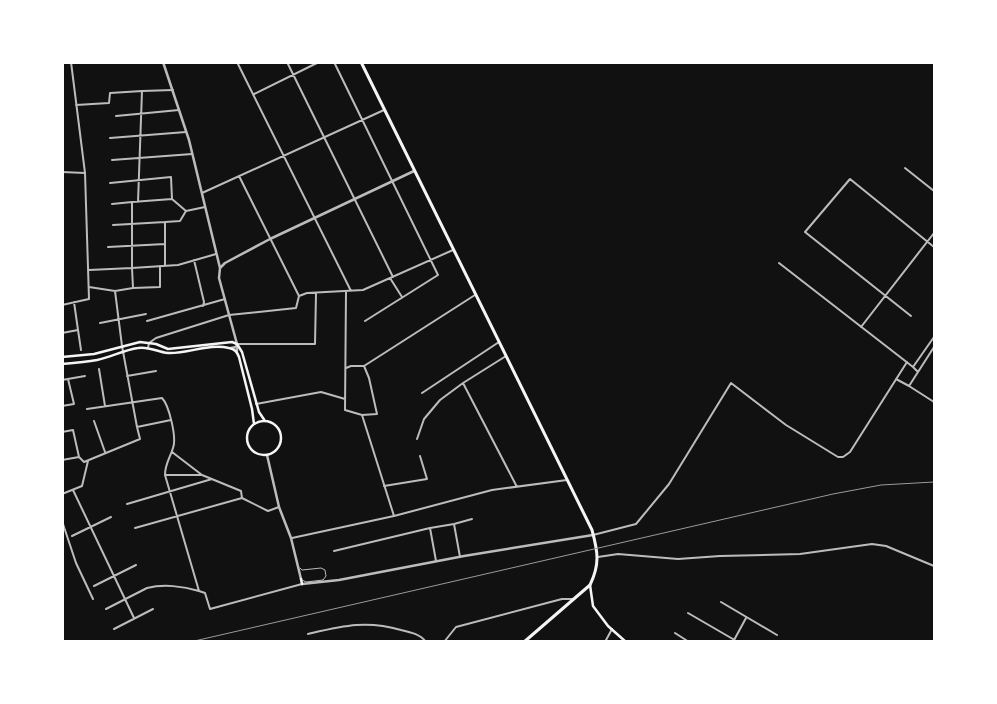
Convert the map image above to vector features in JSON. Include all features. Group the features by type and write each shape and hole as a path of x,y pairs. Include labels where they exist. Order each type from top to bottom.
{"main road":[{"path":"361,62 593,535 598,557 596,573 590,585 524,642"},
{"path":"62,357 94,354 140,342 168,349 226,342 237,344 246,362 256,404 261,416 275,424 281,434 280,445 267,455 256,453 248,445 247,433 254,424 265,420"},
{"path":"62,364 98,360 135,348 148,348 178,353 225,347 237,351 254,424"},
{"path":"301,579 302,584"},
{"path":"590,585 594,606 612,629 626,642"}],"street":[{"path":"62,305 89,299 85,174 71,62"},
{"path":"163,62 186,132 202,193 220,268 219,278 237,344 237,351"},
{"path":"237,62 352,291"},
{"path":"287,62 402,298"},
{"path":"253,94 319,62"},
{"path":"334,62 438,275 365,321"},
{"path":"76,104 109,103 110,93 172,90"},
{"path":"138,202 142,91"},
{"path":"116,116 179,110"},
{"path":"202,193 384,110"},
{"path":"110,138 186,132"},
{"path":"112,160 192,154"},
{"path":"905,168 934,191"},
{"path":"220,268 225,263 270,239 414,171"},
{"path":"62,172 85,174"},
{"path":"148,348 149,343 156,338 229,315 296,308 299,296 239,176"},
{"path":"110,182 171,177 172,199 186,212"},
{"path":"911,316 805,232 850,179 934,246"},
{"path":"112,204 172,199"},
{"path":"132,202 133,288"},
{"path":"113,225 180,221 186,212 205,207"},
{"path":"164,266 165,222"},
{"path":"861,327 934,233"},
{"path":"108,247 165,244"},
{"path":"299,296 363,290 453,250"},
{"path":"89,270 178,265 216,254"},
{"path":"194,260 204,302 203,306"},
{"path":"779,263 918,372"},
{"path":"89,287 115,291 160,287 160,266"},
{"path":"62,432 73,430 79,457 84,462 140,439 131,402 115,291"},
{"path":"346,291 345,410 362,415 377,414 369,378 364,366"},
{"path":"225,347 233,348 237,344 315,344 316,293"},
{"path":"346,368 364,366 476,294"},
{"path":"147,321 225,299"},
{"path":"74,302 81,350"},
{"path":"100,323 146,314"},
{"path":"62,333 78,330"},
{"path":"913,367 934,338"},
{"path":"422,392 499,342"},
{"path":"909,386 934,347"},
{"path":"418,439 424,419 440,400 506,356"},
{"path":"106,609 153,586 199,590 206,593 210,609 302,584 339,580 460,556 593,535 636,524 669,484 731,383 786,425 838,457 843,457 850,452 907,362"},
{"path":"99,369 105,406"},
{"path":"127,376 156,371"},
{"path":"62,380 85,376"},
{"path":"62,406 74,404 68,379"},
{"path":"896,379 934,402"},
{"path":"463,384 517,486"},
{"path":"256,404 321,392 345,399"},
{"path":"87,409 162,398 166,402 174,443 166,464 165,475 199,590"},
{"path":"362,415 394,516"},
{"path":"137,427 171,420"},
{"path":"94,421 105,452"},
{"path":"171,452 202,475 241,491 242,498"},
{"path":"267,455 279,507 301,579"},
{"path":"384,486 427,479 420,456"},
{"path":"62,460 79,457"},
{"path":"62,494 82,486 88,461"},
{"path":"165,475 202,475"},
{"path":"127,504 212,479"},
{"path":"290,538 394,516 492,490 567,480"},
{"path":"73,490 134,618"},
{"path":"135,528 242,498 268,511 279,507"},
{"path":"72,536 111,517"},
{"path":"334,551 472,519"},
{"path":"62,521 76,563 93,599"},
{"path":"454,524 460,556"},
{"path":"430,528 436,561"},
{"path":"598,557 618,554 678,559 800,554 872,544 886,546 934,566"},
{"path":"94,586 136,564"},
{"path":"444,642 456,627 562,599 573,599"},
{"path":"721,602 777,635"},
{"path":"114,629 153,609"},
{"path":"688,613 738,642"},
{"path":"733,640 746,617"},
{"path":"308,634 345,626 374,624 416,634 426,642"},
{"path":"604,642 612,629"},
{"path":"675,633 689,642"},
{"path":"529,637 534,642"}],"lane":[{"path":"298,565 302,570 321,568 325,570 326,576 323,580 306,582 301,579"}],"railway":[{"path":"190,642 833,494 881,485 934,482"}]}
